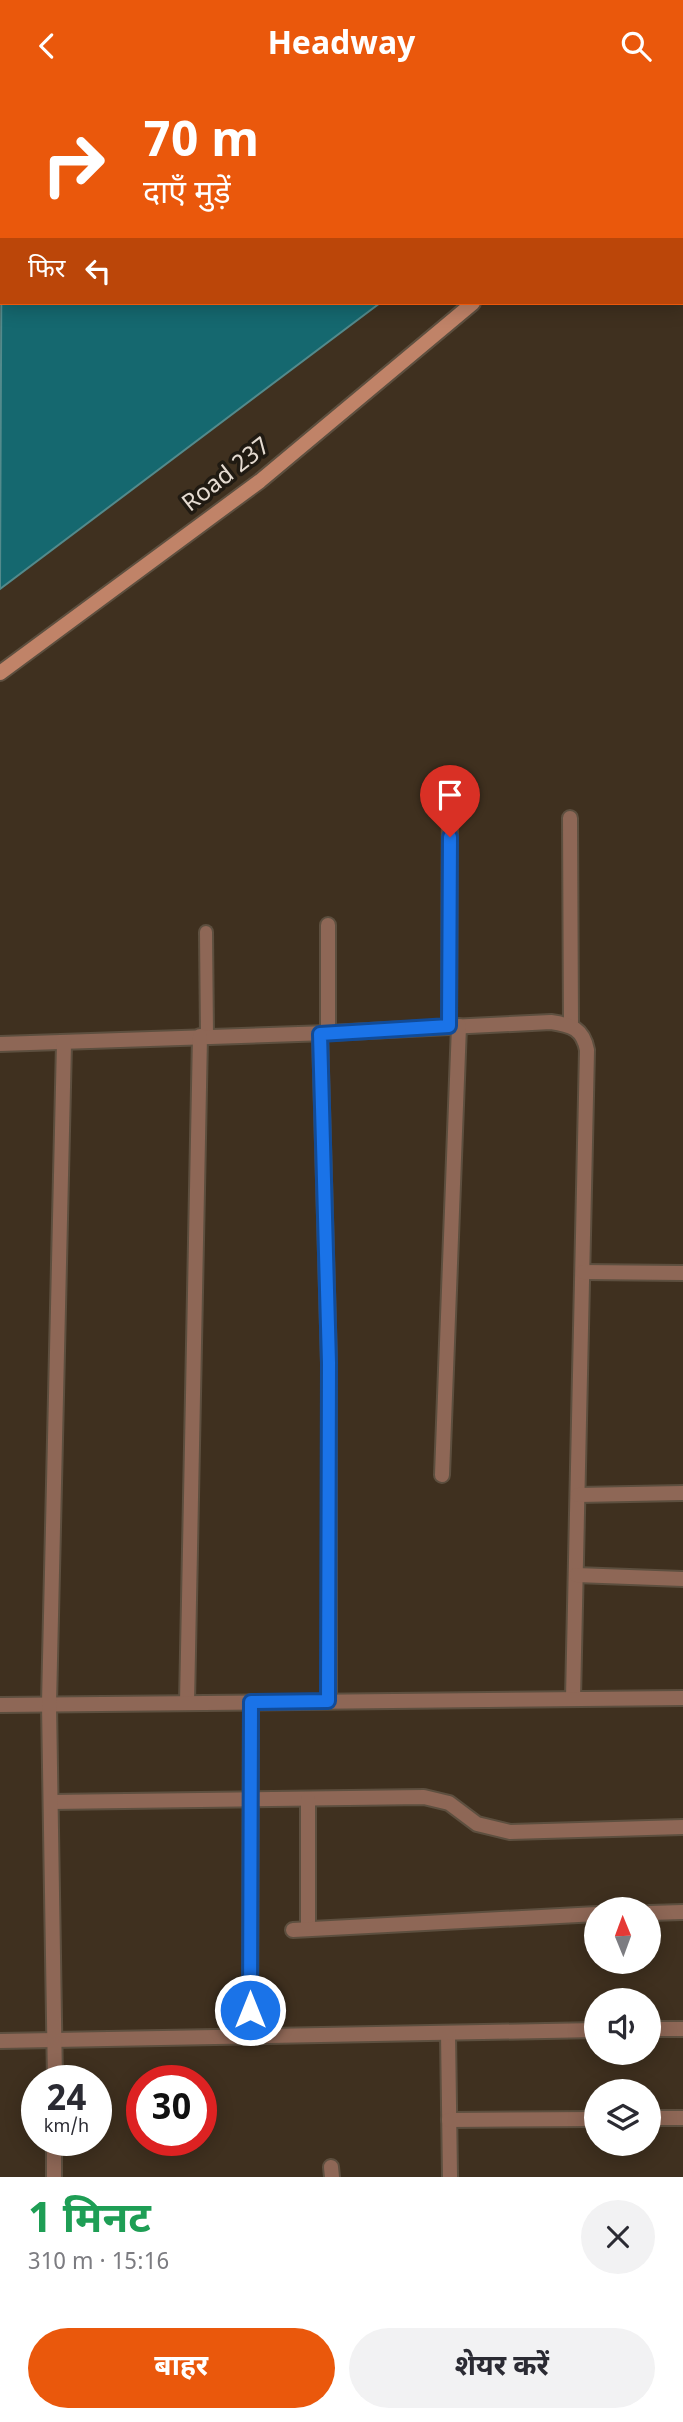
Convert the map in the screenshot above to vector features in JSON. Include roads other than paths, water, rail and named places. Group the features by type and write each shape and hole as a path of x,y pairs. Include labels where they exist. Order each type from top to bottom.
{"street":[{"name":"Road 237","path":"0,673 260,481 471,305"},
{"path":"442,1475 454,1026 450,783"},
{"path":"570,818 571,1025"},
{"path":"328,925 324,1033 329,1363 328,1701"},
{"path":"0,1044 551,1022 571,1025 584,1036 587,1050 573,1699"},
{"path":"187,1703 203,1036"},
{"path":"55,2065 49,1704 64,1043"},
{"path":"583,1272 683,1273"},
{"path":"578,1495 683,1493"},
{"path":"576,1575 683,1579"},
{"path":"0,1705 683,1698"},
{"path":"250,2036 251,1702"},
{"path":"51,1803 424,1797 449,1804 477,1824 510,1832 683,1827"},
{"path":"308,1799 308,1929"},
{"path":"662,1913 683,1912"},
{"path":"293,1930 584,1915"},
{"path":"661,2029 683,2029"},
{"path":"0,2041 584,2030"},
{"path":"448,2033 450,2177"},
{"path":"661,2118 683,2118"},
{"path":"449,2120 584,2119"},
{"path":"54,2156 54,2177"}],"lane":[{"path":"203,1036 206,932"}],"water":[{"path":"1,305 377,305 0,589"}]}
